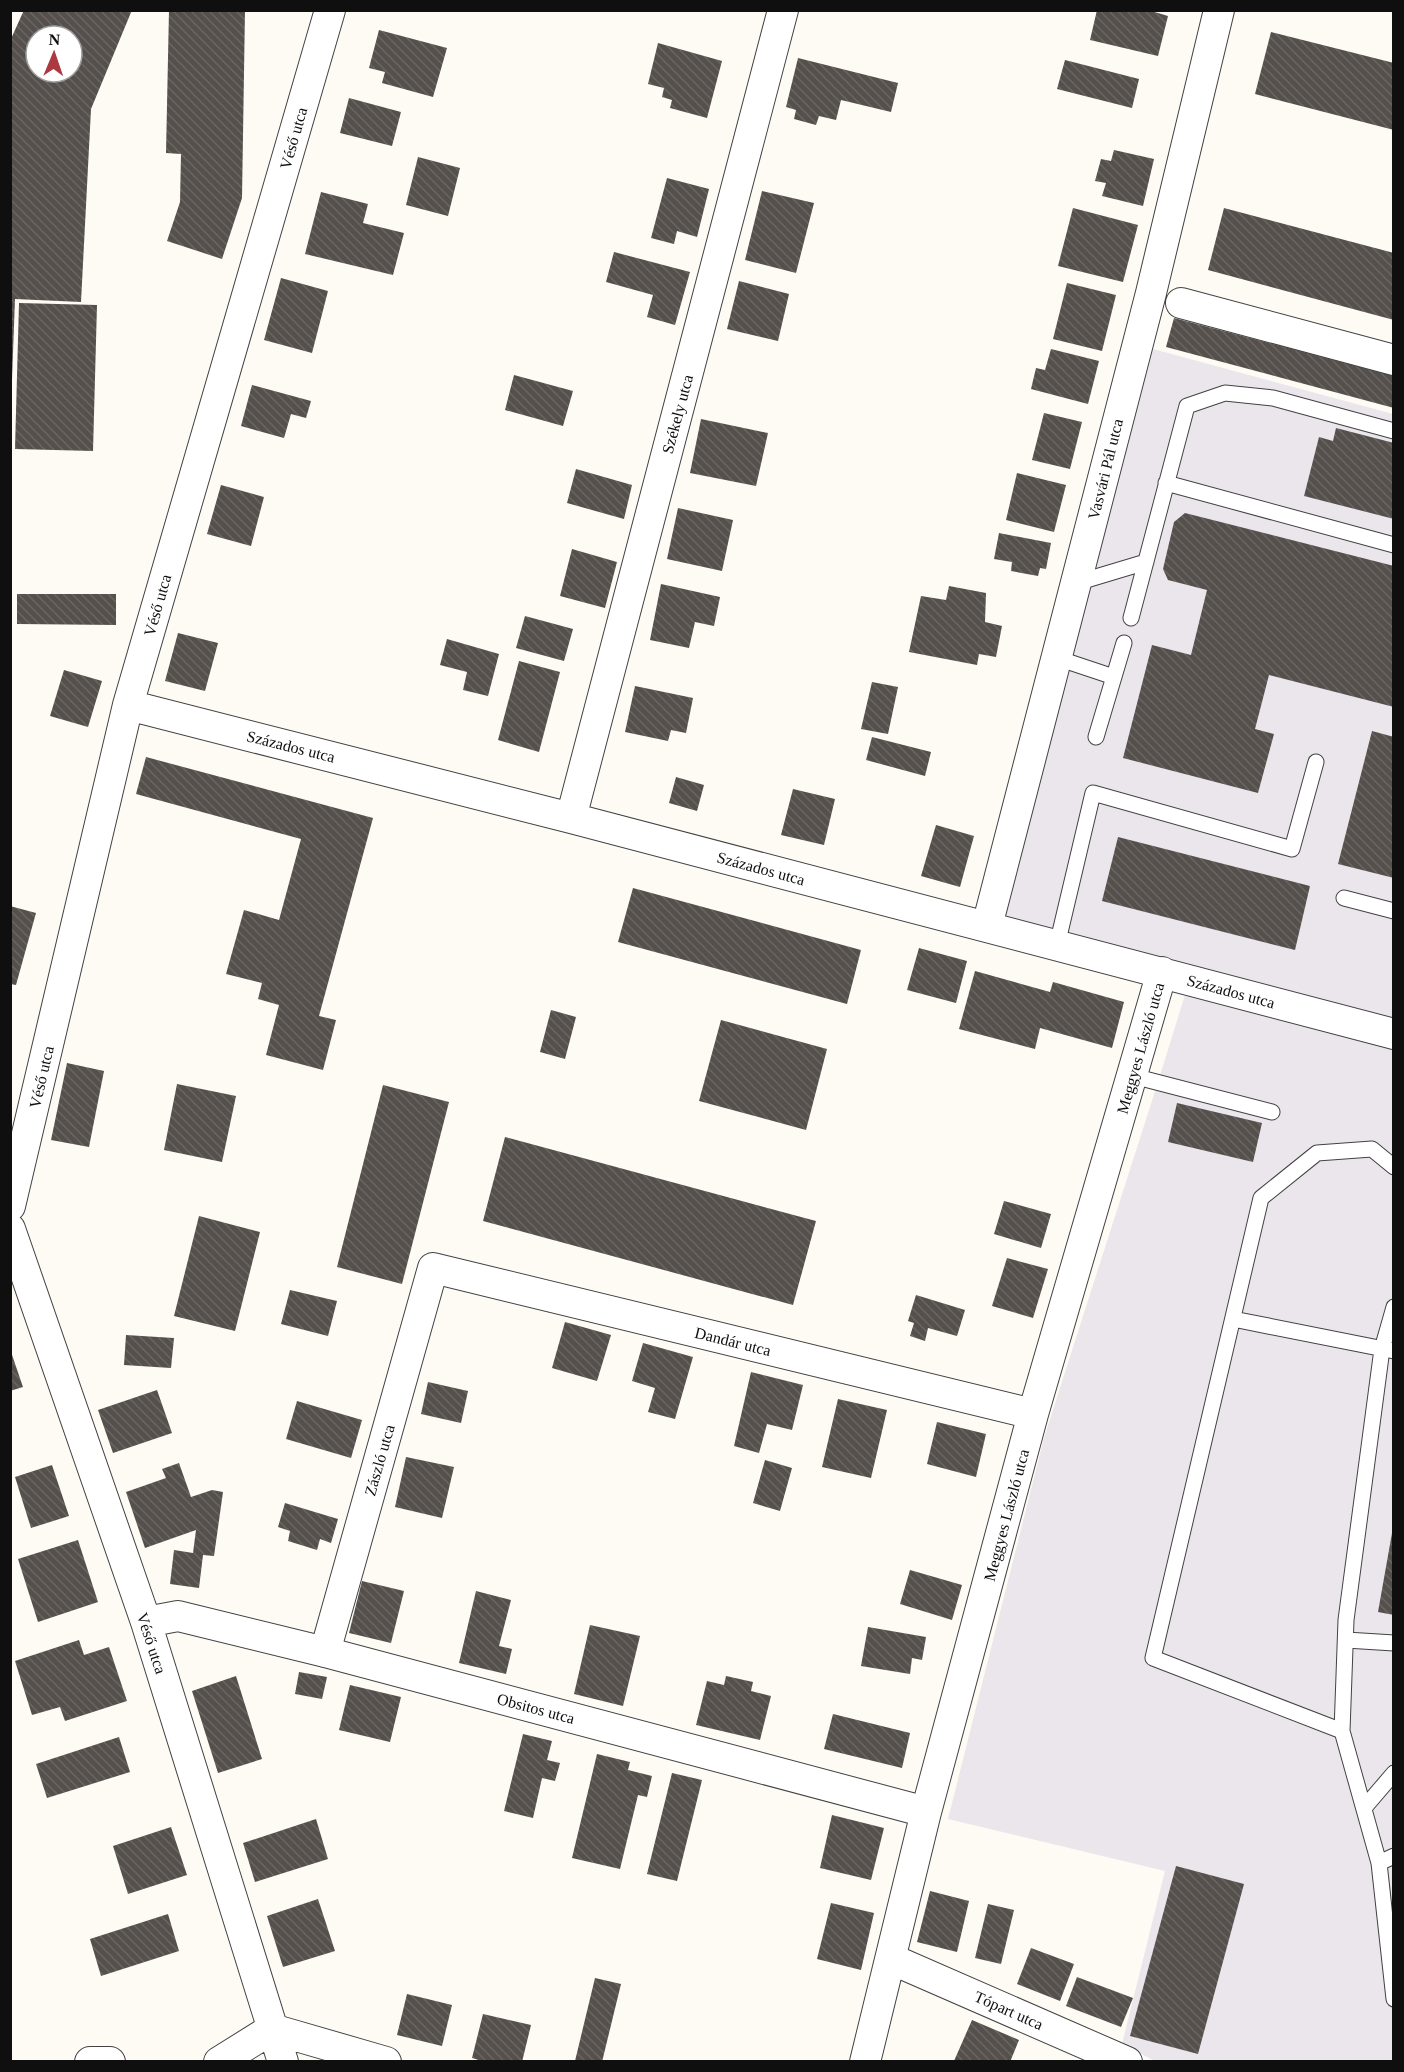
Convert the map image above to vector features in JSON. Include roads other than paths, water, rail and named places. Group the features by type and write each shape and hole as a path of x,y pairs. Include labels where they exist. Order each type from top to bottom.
{"street":[{"name":"Véső utca","path":"10,1206 128,705 330,10"},
{"name":"Székely utca","path":"571,818 783,10"},
{"name":"Vasvári Pál utca","path":"987,926 1151,293 1219,10"},
{"path":"1181,303 1394,360"},
{"name":"Százados utca","path":"128,705 987,926 1394,1034"},
{"name":"Meggyes László utca","path":"865,2061 926,1812 1033,1414 1162,972"},
{"name":"Véső utca","path":"10,1228 146,1622 283,2061"},
{"name":"Dandár utca","path":"434,1268 1033,1414"},
{"name":"Zászló utca","path":"325,1652 434,1268"},
{"name":"Obsitos utca","path":"146,1622 178,1616 325,1652 926,1812"},
{"name":"Tópart utca","path":"891,1959 1127,2061"},
{"path":"219,2061 272,2029 386,2061"},
{"path":"90,2061 110,2061"}],"lane":[{"path":"1131,618 1186,406 1225,393 1273,398 1394,431"},
{"path":"1166,483 1394,544"},
{"path":"1076,584 1146,562"},
{"path":"1096,737 1124,643"},
{"path":"1057,658 1114,677"},
{"path":"1057,945 1093,793 1292,849 1316,762"},
{"path":"1344,898 1394,911"},
{"path":"1133,1076 1272,1113"},
{"path":"1342,1731 1153,1658 1261,1198 1317,1153 1372,1149 1394,1167"},
{"path":"1394,1307 1346,1620 1342,1731 1379,1863 1394,1999"},
{"path":"1233,1319 1388,1350"},
{"path":"1346,1640 1394,1643"},
{"path":"1364,1808 1394,1773"},
{"path":"1379,1863 1394,1856"}]}
